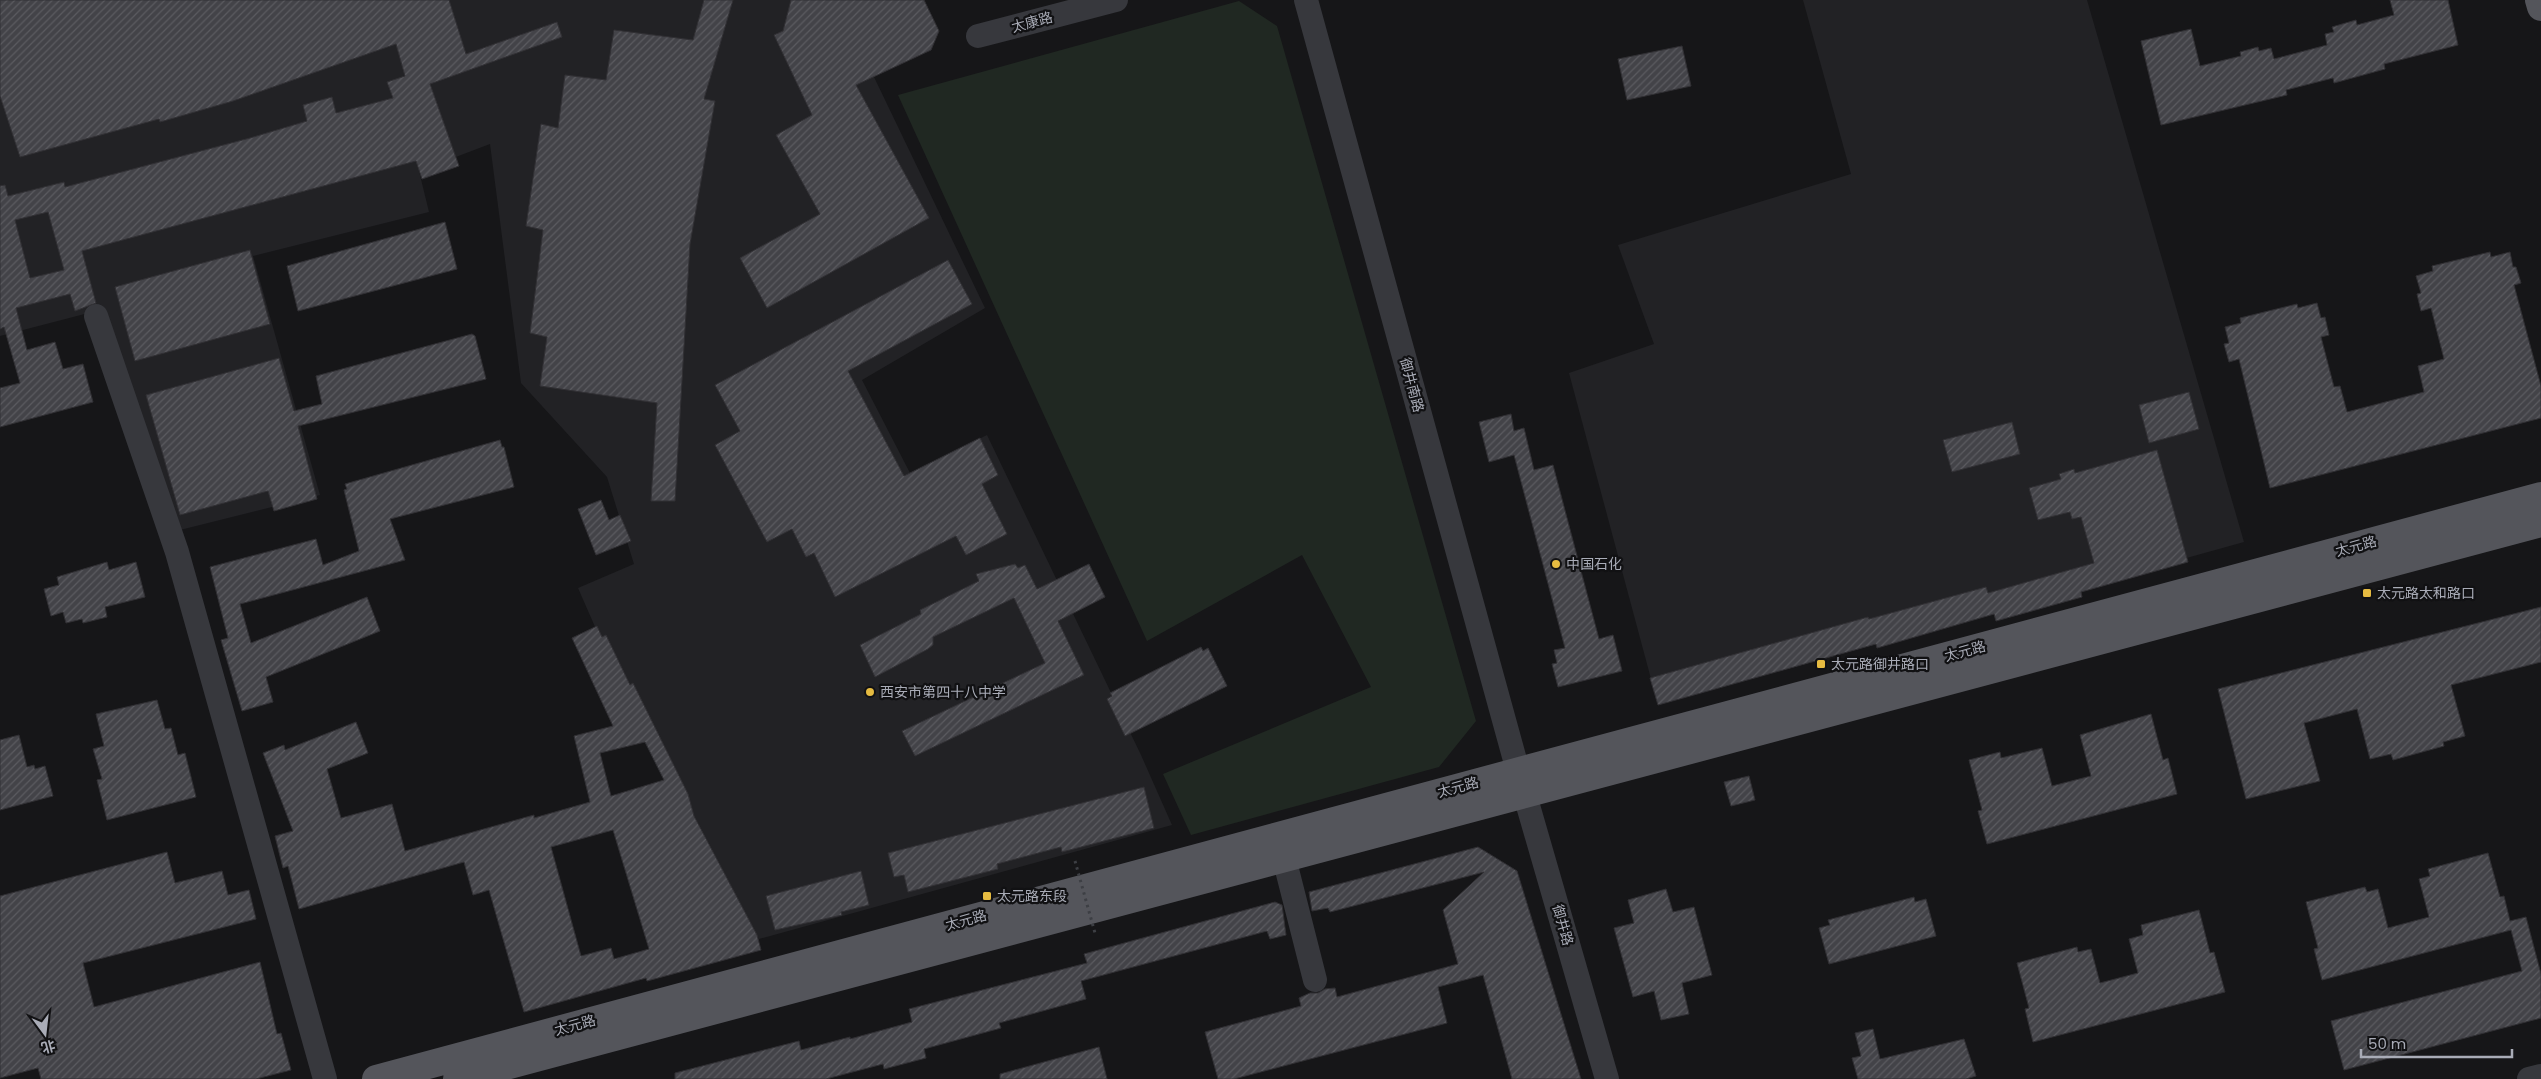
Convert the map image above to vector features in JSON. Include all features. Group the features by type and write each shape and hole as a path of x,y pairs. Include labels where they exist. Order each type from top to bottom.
{"main road":[{"path":"2539,0 2541,7"},
{"name":"太元路","path":"456,1079 1284,858 1522,782 2541,496"},
{"name":"太元路","path":"376,1079 1522,782 2541,523"}],"street":[{"name":"太康路","path":"978,36 1116,0"},
{"name":"御井南路","path":"1306,0 1522,782"},
{"path":"96,316 177,552 325,1079"},
{"name":"御井路","path":"1522,782 1607,1079"},
{"path":"1284,858 1315,980"},
{"path":"2529,1079 2541,1076"}],"path":[{"path":"1075,861 1095,933"}],"shaded area":[{"path":"0,0 919,0 935,35 874,77 985,308 862,380 910,473 987,435 1141,755 1172,825 759,939 596,629 578,588 634,564 607,477 521,383 490,144 419,171 429,212 253,256 320,495 168,533 100,310 0,336"},
{"path":"1803,0 2087,0 2244,542 1658,705 1569,373 1654,344 1618,245 1851,174"},
{"path":"1239,1 1277,26 1476,721 1439,767 1191,835 1163,774 1371,687 1302,555 1147,641 898,95"}],"building":[{"path":"0,0 449,0 466,54 557,22 562,37 430,84 459,166 422,179 416,161 82,251 96,303 75,311 70,294 16,308 27,350 55,342 63,369 83,364 93,402 0,427 0,388 20,383 4,327 0,329 0,186 5,185 8,196 64,182 65,187 250,138 307,121 303,105 332,97 336,113 393,98 387,82 405,76 396,44 233,101 160,122 159,119 20,157 0,96","holes":["48,212 64,270 30,278 15,220"]},
{"path":"704,0 733,0 704,99 715,101 690,244 675,501 651,501 657,403 540,386 547,337 530,333 543,230 526,226 541,124 558,128 565,75 606,80 614,30 693,40"},
{"path":"791,0 924,0 939,31 931,50 856,85 929,218 767,308 740,258 820,214 776,135 812,115 774,35 783,31"},
{"path":"2390,0 2448,0 2458,45 2384,64 2385,69 2334,83 2333,78 2286,90 2287,95 2161,125 2141,41 2191,29 2200,66 2241,56 2240,52 2258,47 2259,51 2271,48 2274,59 2327,45 2325,34 2334,32 2332,27 2356,20 2357,25 2394,15"},
{"path":"1682,46 1691,86 1627,100 1618,59"},
{"path":"445,222 457,269 298,311 287,266"},
{"path":"250,250 270,324 135,361 115,287"},
{"path":"2490,252 2491,257 2510,252 2513,267 2516,267 2521,283 2514,285 2541,386 2541,418 2270,488 2239,359 2229,362 2224,344 2229,343 2225,327 2241,323 2240,318 2297,304 2298,308 2317,303 2321,318 2325,317 2329,335 2321,337 2334,387 2340,386 2347,412 2424,392 2418,366 2444,359 2431,308 2421,311 2417,294 2421,293 2416,276 2433,271 2432,266"},
{"path":"948,260 972,304 848,371 904,476 980,438 998,475 982,484 1007,534 966,555 956,536 835,597 814,553 806,557 792,529 767,542 715,445 740,431 715,385"},
{"path":"472,334 475,336 486,379 298,426 317,499 274,511 268,491 180,515 146,395 279,358 294,411 322,404 316,376"},
{"path":"2189,392 2199,429 2149,443 2139,405"},
{"path":"1511,414 1514,431 1524,428 1534,470 1553,465 1599,639 1613,635 1622,671 1558,687 1552,664 1557,663 1554,650 1565,648 1514,455 1489,462 1479,422"},
{"path":"2012,422 2020,454 1952,472 1943,440"},
{"path":"500,440 502,447 504,447 514,487 390,519 405,560 240,604 251,643 367,597 380,631 266,677 273,702 242,711 221,640 228,638 210,567 316,539 323,565 359,551 344,490 347,489 345,484"},
{"path":"2157,450 2188,562 2081,592 2082,597 1996,621 1994,614 1877,648 1876,644 1658,705 1650,678 1868,617 1869,619 1986,587 1988,593 2094,563 2081,517 2072,519 2070,512 2038,520 2029,488 2061,479 2059,474 2074,469 2075,473"},
{"path":"601,500 609,520 620,515 631,541 596,555 578,509"},
{"path":"107,562 109,570 136,562 145,597 105,607 107,617 83,623 82,619 66,623 63,612 51,616 44,589 59,585 57,577"},
{"path":"1015,564 1018,568 1025,565 1037,589 1089,564 1105,597 1058,621 1084,675 915,756 902,731 1045,663 1014,598 933,637 933,645 928,649 875,677 860,645 921,614 920,610 979,581 976,574"},
{"path":"2541,607 2541,662 2451,685 2465,736 2443,742 2444,746 2393,760 2391,754 2370,759 2357,709 2304,723 2320,781 2246,799 2218,689"},
{"path":"597,626 602,637 606,635 630,685 633,683 688,794 694,816 757,935 761,950 647,981 646,978 524,1012 489,890 473,895 464,862 299,909 288,866 283,868 275,836 293,831 263,753 284,745 285,750 356,722 368,753 327,769 341,818 392,804 405,851 534,815 534,818 590,802 574,736 613,726 572,638","holes":["645,742 664,780 611,796 600,753","613,830 649,949 614,959 611,948 581,956 551,847"]},
{"path":"1201,647 1203,651 1208,648 1227,686 1125,736 1107,699 1112,696 1110,693"},
{"path":"157,700 165,729 171,728 178,755 185,753 196,797 107,820 97,780 102,779 93,749 104,746 96,714"},
{"path":"2151,714 2163,760 2168,758 2177,794 1987,844 1978,811 1982,810 1969,760 2000,752 2001,758 2042,748 2052,786 2091,776 2080,735"},
{"path":"19,735 27,767 34,765 35,769 45,766 53,796 0,810 0,740"},
{"path":"1749,776 1755,800 1731,806 1724,782"},
{"path":"1144,787 1154,828 1062,852 1061,847 997,864 998,869 908,892 904,875 894,877 888,853"},
{"path":"1478,847 1517,871 1581,1079 1512,1079 1483,975 1438,987 1447,1023 1234,1079 1218,1079 1205,1032 1301,1006 1299,998 1310,993 1318,993 1325,989 1335,988 1337,997 1458,964 1443,910 1484,872 1330,912 1328,908 1312,911 1309,892"},
{"path":"167,852 175,883 222,871 228,895 249,890 256,919 83,963 94,1007 260,962 277,1034 281,1033 291,1070 256,1079 41,1079 38,1068 0,1078 0,896"},
{"path":"2488,853 2500,897 2504,896 2510,921 2526,917 2541,974 2541,1018 2344,1070 2331,1021 2522,971 2511,930 2322,980 2314,949 2318,948 2306,902 2365,887 2367,892 2378,889 2388,928 2429,917 2419,879 2430,876 2428,869"},
{"path":"861,871 869,905 841,912 842,915 775,930 766,896"},
{"path":"1666,889 1673,912 1694,907 1712,975 1682,983 1689,1014 1661,1020 1654,991 1633,997 1614,928 1634,923 1628,900"},
{"path":"1914,897 1915,902 1926,899 1936,936 1829,964 1819,928 1830,925 1828,920"},
{"path":"1275,902 1282,905 1286,935 1270,939 1267,931 1081,981 1086,999 999,1023 1001,1028 924,1049 926,1058 884,1069 883,1064 826,1079 675,1079 675,1073 799,1041 801,1050 912,1022 909,1009 1087,963 1084,954"},
{"path":"2199,910 2210,953 2214,952 2225,992 2033,1042 2025,1009 2029,1008 2017,963 2077,947 2078,952 2091,949 2100,983 2138,973 2129,939 2143,935 2141,925"},
{"path":"1873,1029 1880,1059 1964,1039 1976,1076 1966,1079 1858,1079 1852,1058 1861,1056 1855,1033"},
{"path":"1099,1047 1107,1079 1000,1079 1000,1074"}],"place":[{"name":"中国石化","path":"1556,564"},
{"name":"太元路太和路口","path":"2367,593"},
{"name":"太元路御井路口","path":"1821,664"},
{"name":"西安市第四十八中学","path":"870,692"},
{"name":"太元路东段","path":"987,896"}]}
